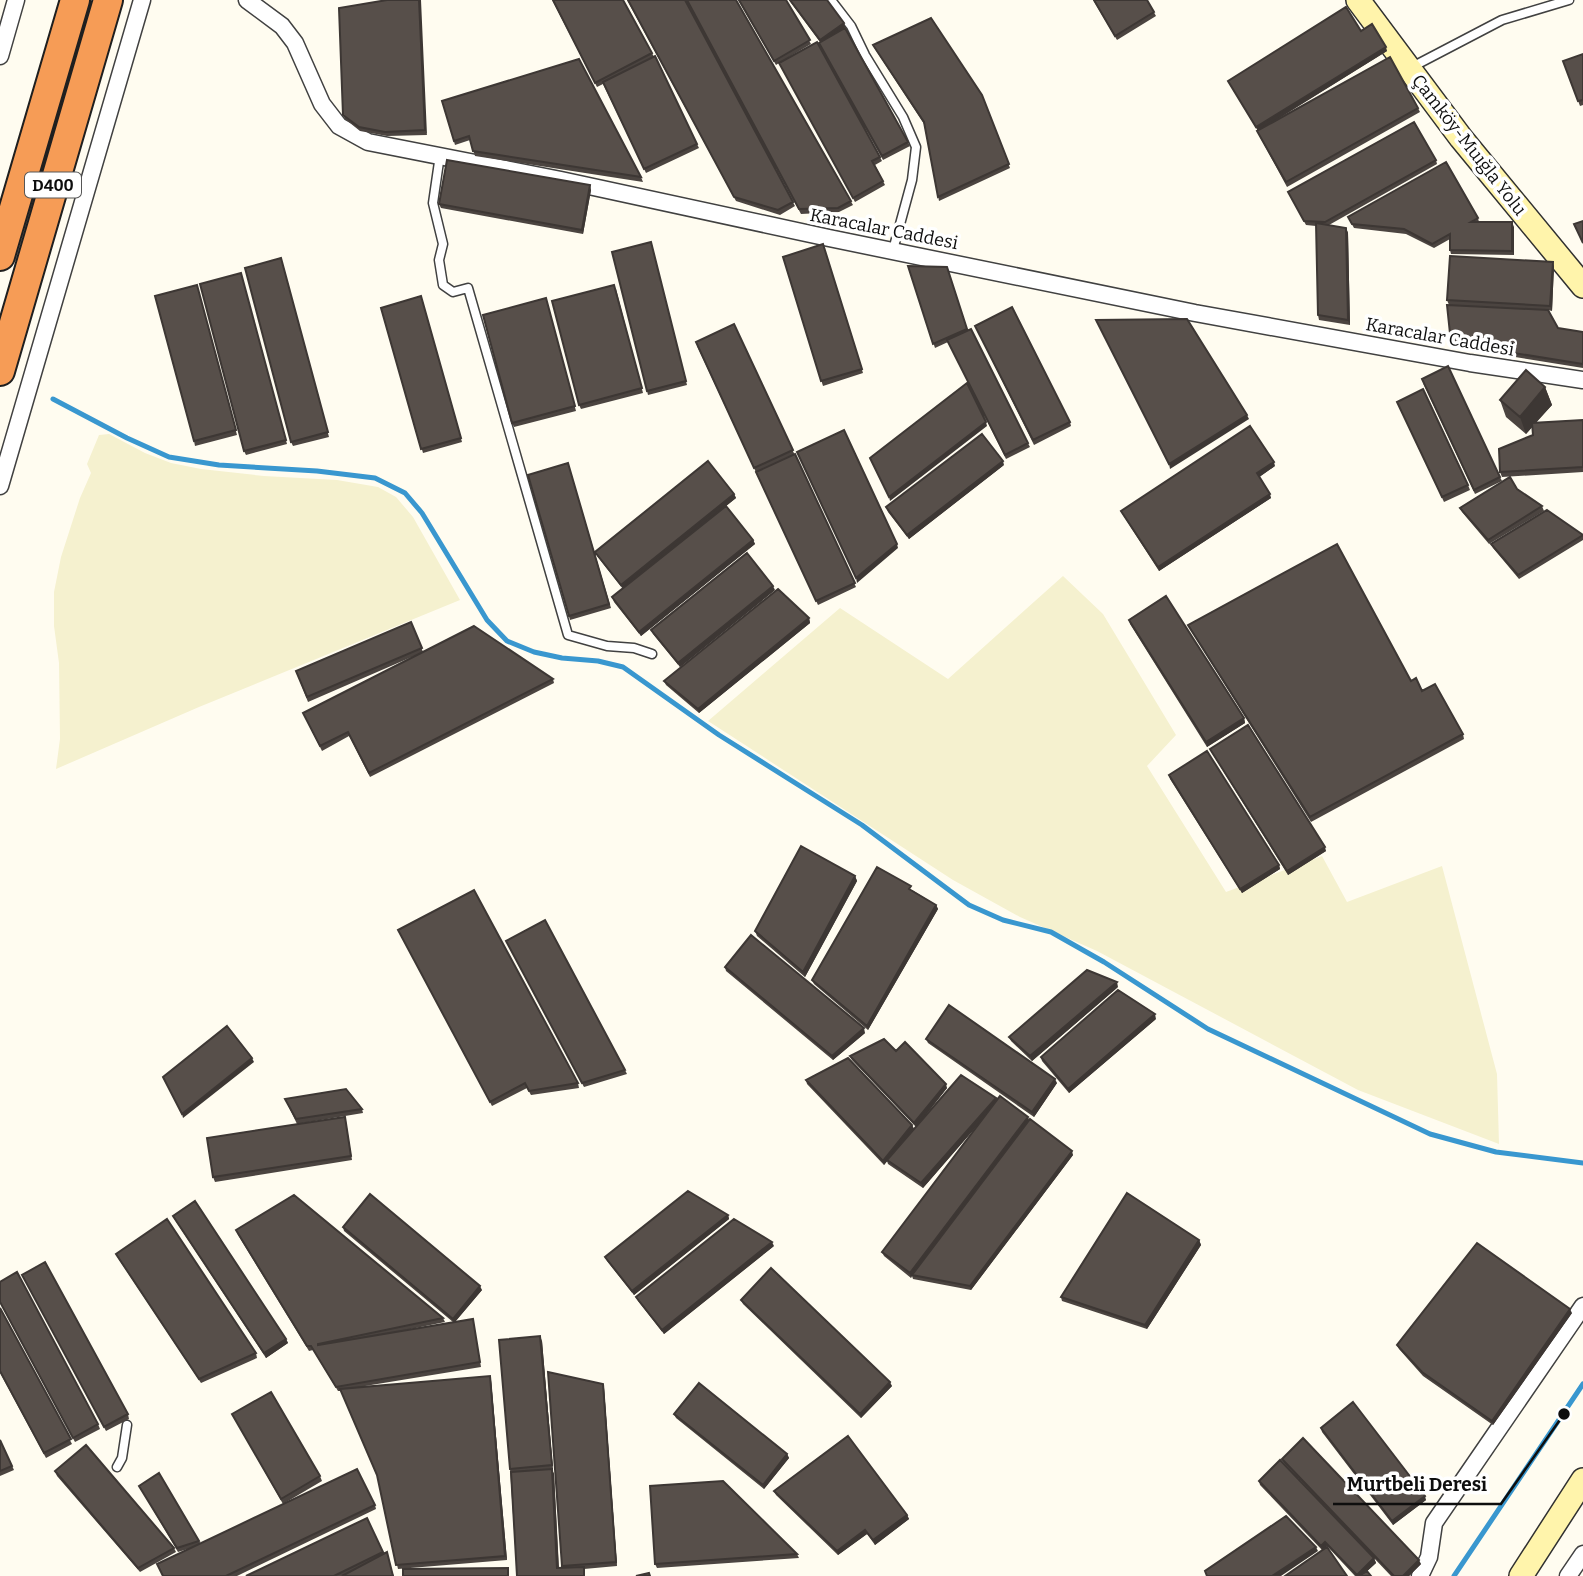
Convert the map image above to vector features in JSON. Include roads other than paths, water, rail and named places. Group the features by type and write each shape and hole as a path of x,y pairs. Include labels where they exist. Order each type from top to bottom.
{"highway":[{"name":"D400","path":"0,256 75,0"},
{"name":"D400","path":"0,371 42,284 108,0"}],"street":[{"path":"0,56 16,0"},
{"path":"0,486 42,284 142,0"},
{"name":"Karacalar Caddesi","path":"247,0 282,26 295,43 322,104 339,126 368,142 1195,313 1470,363 1583,380"},
{"name":"Çamköy-Muığla Yolu","path":"1358,0 1461,138 1583,286"},
{"path":"1420,1576 1429,1557 1434,1523 1583,1306"},
{"path":"1521,1576 1583,1480"},
{"path":"1569,1576 1583,1554"}],"lane":[{"path":"831,0 850,26 903,117 916,147 912,180 894,250"},
{"path":"1409,68 1502,20 1569,0"},
{"path":"440,155 433,203 443,244 439,260 443,285 453,292 468,288 568,635 607,646 634,648 652,654"},
{"path":"117,1467 122,1458 127,1425"}],"waterway":[{"path":"53,399 169,457 219,465 317,471 375,478 405,493 422,513 487,620 507,641 534,652 623,667 719,735 862,825 969,905 1003,920 1051,932 1104,962 1208,1029 1430,1134 1496,1152 1583,1163"},
{"path":"1454,1576 1583,1384"}],"place":[{"name":"Murtbeli Deresi","path":"1564,1414"}]}
